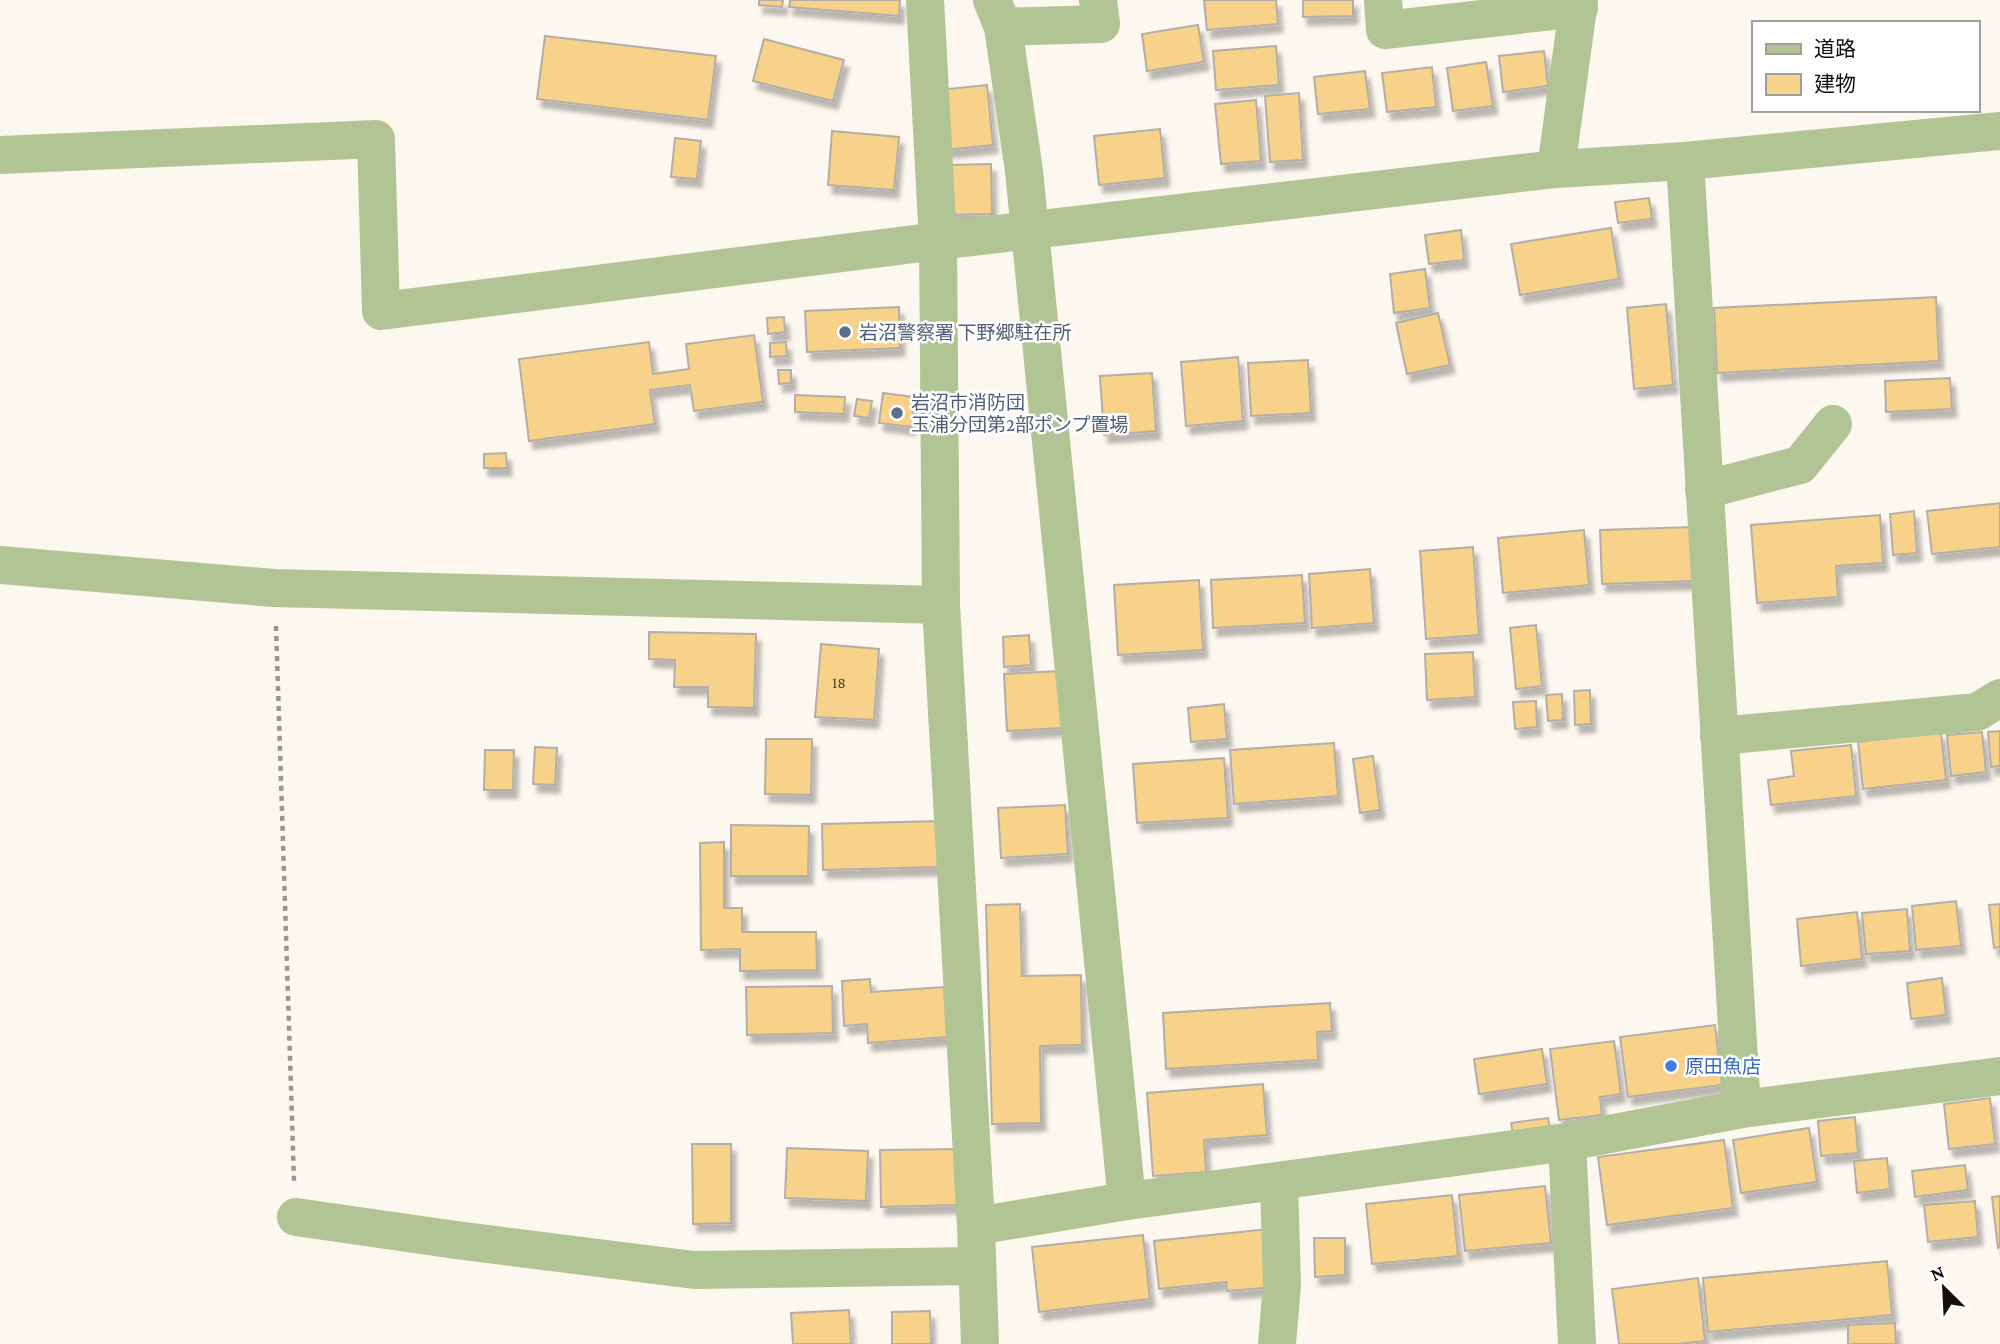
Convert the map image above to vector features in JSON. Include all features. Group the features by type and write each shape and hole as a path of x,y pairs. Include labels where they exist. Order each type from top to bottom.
{"street":[{"path":"925,0 938,242 941,605 976,1226 980,1344"},
{"path":"1098,0 1101,24 997,13 1024,171 1127,1201"},
{"path":"1383,0 1385,30 1579,4 1556,169"},
{"path":"0,155 376,139 381,311 1556,169 1685,161 2000,131"},
{"path":"1685,161 1742,1109"},
{"path":"1704,490 1800,465 1833,424"},
{"path":"0,565 274,589 941,605"},
{"path":"1719,736 1978,712 2000,698"},
{"path":"976,1226 1127,1201 1567,1142 1742,1109 2000,1076"},
{"path":"1567,1142 1577,1344"},
{"path":"1277,1344 1282,1284 1279,1182"},
{"path":"296,1217 694,1269 977,1266"}],"path":[{"path":"274,589 296,1217"}],"building":[{"path":"759,0 783,0 782,7 759,5"},
{"path":"790,0 900,0 899,16 789,7"},
{"path":"1204,0 1276,0 1278,24 1207,30"},
{"path":"1303,0 1353,0 1353,16 1303,17"},
{"path":"1198,25 1204,62 1147,71 1142,34"},
{"path":"545,36 716,56 708,120 537,99"},
{"path":"764,39 844,60 833,101 753,81"},
{"path":"1276,46 1279,85 1216,90 1213,51"},
{"path":"1544,51 1548,86 1503,92 1499,56"},
{"path":"1486,62 1493,106 1453,111 1447,68"},
{"path":"1432,67 1436,107 1387,112 1382,73"},
{"path":"1365,71 1370,109 1318,114 1314,77"},
{"path":"987,85 993,145 945,150 939,90"},
{"path":"1299,93 1303,160 1270,162 1265,96"},
{"path":"1256,100 1261,161 1221,164 1215,104"},
{"path":"1160,129 1165,178 1099,185 1094,136"},
{"path":"832,131 899,137 894,190 828,185"},
{"path":"675,138 701,141 697,179 671,177"},
{"path":"991,164 992,214 949,215 948,165"},
{"path":"1649,198 1652,219 1618,223 1615,202"},
{"path":"1611,228 1619,279 1520,295 1511,244"},
{"path":"1461,230 1464,260 1429,264 1425,235"},
{"path":"1425,269 1430,308 1394,313 1390,274"},
{"path":"1936,297 1939,361 1717,373 1714,308"},
{"path":"1666,304 1673,385 1634,389 1627,308"},
{"path":"899,307 900,348 807,352 805,311"},
{"path":"1438,313 1450,365 1407,374 1396,323"},
{"path":"784,317 785,332 768,334 767,318"},
{"path":"754,335 763,402 694,411 690,385 650,390 655,424 529,441 519,359 649,342 653,374 689,369 686,344"},
{"path":"786,342 787,356 770,357 770,343"},
{"path":"1238,357 1243,421 1186,426 1181,362"},
{"path":"1308,360 1311,413 1251,416 1248,363"},
{"path":"778,370 791,370 791,383 779,384"},
{"path":"1152,373 1156,431 1104,435 1100,376"},
{"path":"1950,378 1952,409 1886,412 1885,381"},
{"path":"883,393 915,397 911,427 879,423"},
{"path":"795,395 845,397 844,414 795,412"},
{"path":"857,399 872,401 869,418 854,416"},
{"path":"506,453 507,468 484,468 484,454"},
{"path":"2000,503 2000,547 1932,554 1927,511"},
{"path":"1914,511 1917,553 1893,555 1890,514"},
{"path":"1880,515 1883,563 1836,566 1838,597 1757,603 1751,525"},
{"path":"1692,527 1694,581 1602,584 1600,530"},
{"path":"1584,530 1589,585 1503,593 1498,538"},
{"path":"1473,547 1479,635 1426,639 1420,551"},
{"path":"1370,569 1374,623 1312,628 1309,574"},
{"path":"1302,575 1305,623 1213,628 1211,580"},
{"path":"1199,580 1203,650 1118,655 1114,585"},
{"path":"1536,625 1542,686 1516,689 1510,628"},
{"path":"649,632 756,634 754,708 708,707 708,687 674,687 675,660 649,659"},
{"path":"1029,635 1031,665 1004,667 1003,637"},
{"path":"821,644 879,649 874,720 815,717"},
{"path":"1473,652 1475,697 1427,700 1425,654"},
{"path":"1059,671 1062,728 1007,731 1004,674"},
{"path":"1590,690 1591,724 1575,725 1574,691"},
{"path":"1562,694 1563,720 1548,721 1546,695"},
{"path":"1536,701 1537,727 1515,729 1513,702"},
{"path":"1224,704 1227,739 1191,742 1188,708"},
{"path":"2000,731 2000,766 1991,767 1988,732"},
{"path":"1941,732 1946,780 1863,789 1858,742"},
{"path":"1982,732 1986,772 1951,776 1947,735"},
{"path":"766,739 812,739 811,795 765,794"},
{"path":"1334,743 1338,796 1234,804 1230,750"},
{"path":"1851,745 1856,796 1771,805 1768,780 1794,776 1791,751"},
{"path":"535,747 557,748 555,785 533,784"},
{"path":"485,750 514,750 513,790 484,790"},
{"path":"1373,756 1380,810 1360,813 1353,759"},
{"path":"1224,758 1228,818 1137,823 1133,764"},
{"path":"1065,805 1068,854 1001,858 998,808"},
{"path":"939,821 940,867 823,870 822,824"},
{"path":"731,825 809,826 808,876 731,876"},
{"path":"724,842 724,908 742,908 742,932 816,932 817,970 740,971 740,949 701,950 700,843"},
{"path":"1956,901 1961,946 1916,950 1912,906"},
{"path":"1020,904 1022,976 1081,975 1082,1045 1040,1046 1041,1123 992,1124 986,905"},
{"path":"2000,904 2000,947 1994,948 1989,905"},
{"path":"1907,909 1910,951 1866,954 1862,913"},
{"path":"1857,912 1862,959 1801,966 1797,919"},
{"path":"1942,978 1946,1015 1911,1019 1907,983"},
{"path":"870,979 871,992 944,987 947,1037 868,1043 867,1024 844,1026 842,981"},
{"path":"832,986 833,1033 747,1035 746,987"},
{"path":"1330,1003 1332,1031 1317,1032 1318,1060 1166,1069 1163,1013"},
{"path":"1715,1025 1722,1085 1628,1097 1620,1037"},
{"path":"1614,1041 1621,1094 1600,1097 1602,1115 1559,1120 1550,1049"},
{"path":"1542,1049 1547,1084 1479,1094 1474,1059"},
{"path":"1263,1084 1267,1135 1204,1140 1206,1172 1153,1176 1147,1093"},
{"path":"1990,1098 1995,1144 1949,1149 1944,1104"},
{"path":"1855,1117 1858,1153 1821,1156 1818,1121"},
{"path":"1548,1118 1551,1135 1514,1140 1511,1123"},
{"path":"1809,1128 1817,1182 1741,1193 1733,1140"},
{"path":"1724,1140 1733,1208 1607,1225 1598,1157"},
{"path":"692,1144 731,1144 731,1223 693,1224"},
{"path":"787,1148 868,1151 866,1201 785,1198"},
{"path":"958,1149 959,1205 881,1207 880,1150"},
{"path":"1887,1158 1890,1189 1857,1193 1854,1161"},
{"path":"1965,1165 1968,1190 1915,1197 1912,1171"},
{"path":"1545,1186 1551,1243 1465,1251 1459,1195"},
{"path":"1452,1195 1458,1256 1372,1264 1366,1204"},
{"path":"2000,1196 2000,1247 1998,1248 1992,1197"},
{"path":"1975,1201 1978,1237 1928,1242 1924,1205"},
{"path":"1268,1229 1275,1287 1227,1291 1226,1282 1159,1289 1154,1241"},
{"path":"1143,1235 1150,1299 1039,1312 1032,1247"},
{"path":"1314,1238 1345,1238 1345,1275 1315,1277"},
{"path":"1887,1261 1892,1315 1708,1332 1703,1278"},
{"path":"1698,1278 1705,1341 1619,1344 1612,1289"},
{"path":"849,1310 851,1344 793,1344 791,1313"},
{"path":"930,1311 931,1344 892,1344 892,1312"},
{"path":"1895,1323 1896,1344 1848,1344 1848,1325"}],"place":[{"name":"岩沼警察署 下野郷駐在所","path":"845,332"},
{"name":"岩沼市消防団 玉浦分団第2部ポンプ置場","path":"897,413"},
{"name":"原田魚店","path":"1671,1066"}]}
